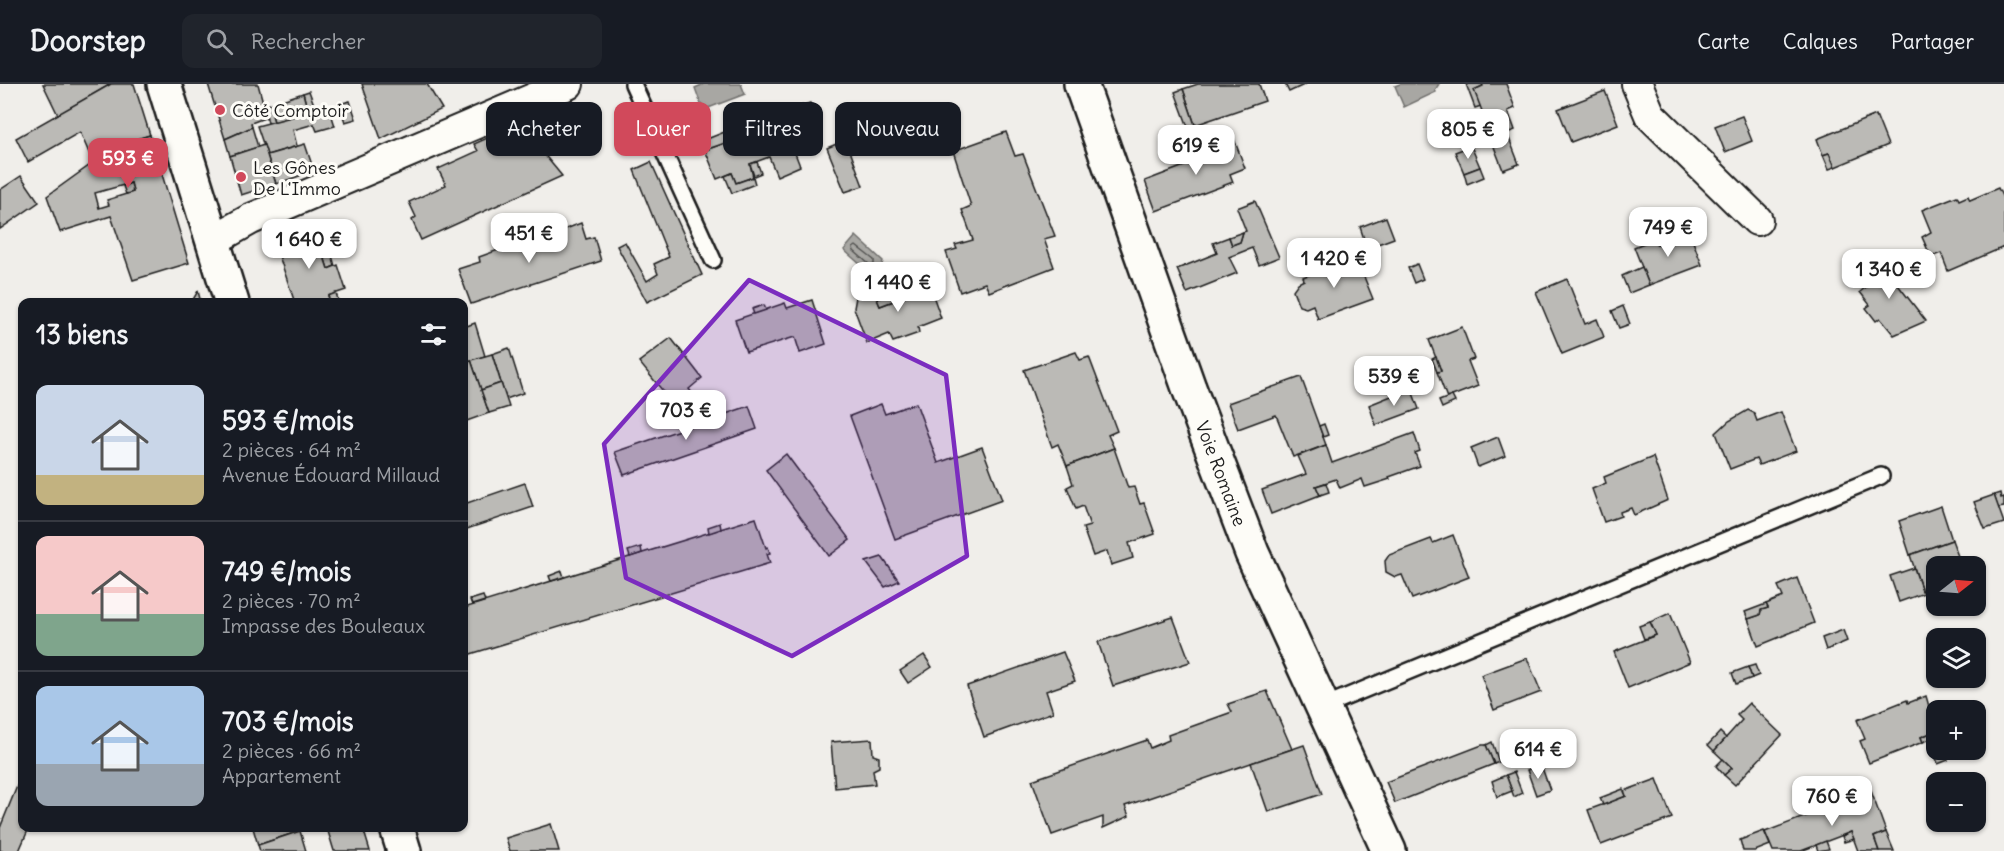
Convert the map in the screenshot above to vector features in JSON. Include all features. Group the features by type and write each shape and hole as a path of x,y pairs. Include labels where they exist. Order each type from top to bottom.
{"street":[{"path":"164,84 230,298"},
{"path":"212,241 251,219 567,84"},
{"name":"Voie Romaine","path":"1081,84 1189,388 1251,554 1389,851"},
{"path":"1637,84 1650,115 1757,220"},
{"path":"398,832 404,851"}],"lane":[{"path":"633,84 713,260"},
{"path":"1322,707 1881,476"}],"highlighted area":[{"path":"749,280 946,375 967,556 792,656 626,578 604,444"}],"water":[{"path":"704,84 741,84 745,94 711,107 711,102 700,102 695,88"},
{"path":"1439,84 1436,92 1404,107 1395,86"},
{"path":"856,236 883,261 880,271 874,271 871,274 844,250"}],"building":[{"path":"43,84 111,84 58,115"},
{"path":"111,84 134,84 150,135 118,145 93,162 80,132 28,162 16,138"},
{"path":"208,84 258,84 267,117 251,123 252,127 225,139"},
{"path":"362,84 427,84 442,109 381,139"},
{"path":"1198,84 1259,84 1265,101 1195,125 1183,89"},
{"path":"1285,84 1306,84 1289,92"},
{"path":"1466,84 1482,84 1483,86 1474,90 1481,106 1475,108"},
{"path":"1482,84 1506,84 1515,108 1508,111 1515,130 1507,133 1519,164 1503,170 1491,139 1487,141 1479,121 1485,119 1474,90 1483,86"},
{"path":"1183,89 1195,125 1188,127 1175,92"},
{"path":"309,91 316,110 308,112 303,93"},
{"path":"1605,91 1618,124 1571,142 1558,109"},
{"path":"303,93 308,112 274,122 272,115 284,110 282,100"},
{"path":"282,100 284,110 272,115 274,122 268,123 264,106"},
{"path":"350,101 356,119 345,122 339,104"},
{"path":"329,107 335,126 317,131 314,124 293,130 297,146 267,155 257,126"},
{"path":"1876,115 1888,145 1835,167 1829,153 1823,155 1817,139"},
{"path":"1742,116 1752,141 1725,152 1715,126"},
{"path":"252,127 258,147 230,156 225,139"},
{"path":"1006,132 1015,156 1023,154 1055,236 1044,239 1054,267 989,292 985,283 960,292 946,252 957,249 955,245 973,240 962,210 971,206 955,156 961,156 961,148"},
{"path":"723,133 723,144 711,148 711,137"},
{"path":"150,135 189,263 133,280 111,216 60,232 47,196 118,145","holes":["131,183 133,192 107,200 109,205 99,208 95,193"]},
{"path":"486,139 486,156 545,156 562,176 421,240 412,220 416,217 409,202 446,185 438,169 478,151 474,144"},
{"path":"1234,139 1245,168 1230,174 1233,182 1156,211 1145,181 1197,161 1195,156"},
{"path":"305,144 314,171 276,184 267,155"},
{"path":"723,144 723,156 796,156 800,166 777,176 769,157 750,164 753,177 736,183 732,173 717,179 707,156 711,156 711,148"},
{"path":"264,145 276,184 241,195 230,156"},
{"path":"835,145 835,156 852,156 863,186 845,192 827,148"},
{"path":"1471,146 1480,167 1464,173 1455,152"},
{"path":"1829,153 1835,167 1829,169 1823,155"},
{"path":"651,162 702,275 647,302 617,246 625,242 647,281 658,274 654,264 669,257 634,170"},
{"path":"757,162 761,173 754,176 750,164"},
{"path":"1480,167 1484,177 1467,184 1464,173"},
{"path":"732,173 736,183 753,177 755,184 732,193 725,176"},
{"path":"21,176 39,202 0,229 0,190"},
{"path":"131,183 133,192 126,194 123,186"},
{"path":"1998,188 2004,200 2004,247 1948,271 1941,253 1931,257 1922,237 1931,232 1922,210 1957,196 1959,200 1968,196 1970,200"},
{"path":"1255,201 1279,257 1259,265 1252,248 1229,257 1237,273 1187,293 1177,269 1217,253 1213,243 1229,237 1232,245 1240,242 1243,232 1246,231 1237,208"},
{"path":"1386,217 1394,238 1367,248 1360,227"},
{"path":"581,223 586,239 594,237 601,261 471,304 458,269 480,262 479,257 526,240 529,249 550,242 548,236"},
{"path":"324,228 335,266 328,269 316,231"},
{"path":"316,231 328,269 338,265 346,290 328,296 329,298 293,298 275,244"},
{"path":"1689,231 1702,265 1649,285 1634,247 1654,239 1657,245"},
{"path":"1243,232 1240,242 1232,245 1229,237"},
{"path":"1356,257 1373,299 1318,319 1313,305 1306,308 1299,306 1293,290 1298,283 1304,280 1303,277"},
{"path":"1880,258 1926,321 1894,335 1880,318 1876,321 1866,308 1870,305 1860,292 1867,286 1869,278 1863,271"},
{"path":"1417,264 1423,279 1414,283 1408,268"},
{"path":"1642,267 1649,285 1629,293 1622,276"},
{"path":"1863,271 1869,278 1865,288 1855,277"},
{"path":"926,276 941,318 918,327 919,333 893,342 889,334 867,343 854,308 856,297 867,294 877,298 880,306 904,297 900,286"},
{"path":"1567,279 1585,324 1597,319 1604,337 1562,354 1536,292"},
{"path":"902,290 904,297 880,306 877,299"},
{"path":"336,293 338,298 329,298 328,296"},
{"path":"812,300 826,344 800,353 795,337 746,352 735,320 785,303 787,308"},
{"path":"764,305 766,310 754,314 752,309"},
{"path":"1623,306 1630,324 1619,328 1612,311"},
{"path":"475,323 485,356 468,362 468,326"},
{"path":"1462,327 1474,359 1468,361 1478,386 1447,398 1437,372 1441,371 1429,340"},
{"path":"671,338 702,378 689,389 693,394 676,407 639,362"},
{"path":"509,348 523,393 506,399 492,354"},
{"path":"1076,352 1080,360 1089,357 1117,431 1108,435 1114,448 1067,466 1058,444 1052,447 1024,370"},
{"path":"492,354 501,383 481,390 471,360"},
{"path":"1436,357 1441,371 1437,372 1432,359"},
{"path":"471,360 489,413 468,421 468,361"},
{"path":"1301,377 1326,445 1293,457 1276,415 1238,429 1228,403"},
{"path":"501,383 509,407 489,413 481,390"},
{"path":"1411,388 1419,409 1376,425 1369,405"},
{"path":"1452,396 1455,402 1442,408 1439,401"},
{"path":"916,403 938,463 982,447 1002,500 895,539 850,416 881,404 885,414"},
{"path":"749,406 757,429 624,475 615,452"},
{"path":"1748,410 1754,413 1757,421 1781,412 1796,451 1759,465 1756,459 1730,469 1716,433 1729,421"},
{"path":"1324,424 1328,435 1323,437 1319,426"},
{"path":"1414,433 1420,451 1415,453 1420,466 1365,487 1362,479 1340,488 1336,479 1316,486 1320,495 1271,514 1262,490 1306,474 1298,456 1326,445 1332,463"},
{"path":"1498,437 1505,456 1478,467 1471,448"},
{"path":"1114,448 1128,488 1134,487 1140,504 1144,503 1155,534 1129,543 1133,558 1111,565 1107,551 1093,556 1083,528 1090,526 1083,506 1076,509 1067,487 1073,484 1067,466"},
{"path":"786,454 850,540 829,556 766,470"},
{"path":"1653,457 1668,500 1634,515 1631,508 1620,512 1621,516 1604,522 1592,489 1606,483 1604,477"},
{"path":"525,483 533,507 468,529 468,503"},
{"path":"1326,483 1329,492 1320,495 1316,486"},
{"path":"2000,493 2001,498 2004,497 2004,507 1998,508 1994,495"},
{"path":"1994,495 2004,523 1985,529 1974,502"},
{"path":"1941,506 1952,540 1910,555 1899,521"},
{"path":"756,518 766,548 768,547 770,553 767,554 770,563 468,655 468,607"},
{"path":"720,523 721,529 709,533 708,527"},
{"path":"1453,535 1469,577 1412,599 1402,575 1395,577 1386,572 1385,561 1389,555 1431,539 1433,543"},
{"path":"1952,540 1958,556 1926,556 1926,590 1922,591 1910,555"},
{"path":"641,547 642,553 630,557 628,551"},
{"path":"882,557 899,581 885,587 866,562"},
{"path":"1914,568 1924,593 1899,602 1890,576"},
{"path":"562,571 564,577 551,581 549,576"},
{"path":"1797,578 1814,623 1758,646 1748,619 1760,615 1761,610 1768,608 1766,604 1783,597 1778,586"},
{"path":"483,596 485,601 472,605 470,600"},
{"path":"1766,604 1768,608 1761,610 1760,615 1748,619 1745,612"},
{"path":"1670,613 1690,662 1628,688 1614,652 1656,635 1650,622"},
{"path":"1173,617 1190,662 1113,686 1098,642"},
{"path":"1650,622 1656,635 1644,639 1639,626"},
{"path":"1843,630 1847,641 1826,650 1822,638"},
{"path":"1063,652 1075,681 1046,691 1053,712 984,737 967,686"},
{"path":"924,655 932,667 908,683 900,671"},
{"path":"1527,658 1541,692 1494,710 1481,675"},
{"path":"1755,665 1759,675 1752,678 1748,667"},
{"path":"1748,667 1752,678 1736,684 1732,673"},
{"path":"1267,691 1292,749 1125,806 1129,816 1103,828 1103,817 1052,835 1032,780 1147,740 1150,748 1169,740 1168,735 1232,712 1228,704"},
{"path":"1926,696 1926,735 1921,737 1923,742 1869,763 1860,741 1865,739 1857,720 1907,700 1908,703"},
{"path":"1749,703 1782,735 1735,785 1724,775 1732,768 1714,751 1742,720 1737,715"},
{"path":"1720,732 1726,738 1714,751 1708,745"},
{"path":"1926,735 1926,741 1923,742 1921,737"},
{"path":"872,739 873,755 879,757 879,767 873,770 875,784 835,788 831,742"},
{"path":"1492,742 1499,762 1494,764 1486,745"},
{"path":"1304,745 1322,794 1268,812 1251,763"},
{"path":"1486,745 1494,764 1395,803 1386,782"},
{"path":"1723,759 1732,768 1724,775 1716,766"},
{"path":"1937,760 1948,760 1938,764"},
{"path":"1541,765 1550,790 1536,795 1527,770"},
{"path":"1514,772 1522,793 1514,797 1506,775"},
{"path":"1506,775 1512,791 1497,797 1492,781"},
{"path":"1657,779 1672,818 1601,845 1588,810 1626,796 1624,791"},
{"path":"18,784 18,832 27,832 19,851 0,851 0,828"},
{"path":"1623,789 1626,796 1603,805 1600,798"},
{"path":"1871,791 1886,832 1874,837 1879,851 1858,851 1851,832 1801,851 1773,851 1765,832"},
{"path":"551,824 559,851 510,851 506,838"},
{"path":"1764,831 1770,845 1755,851 1743,851 1740,840"},
{"path":"254,832 297,832 258,845"},
{"path":"300,832 306,851 260,851 258,845"},
{"path":"328,832 364,832 370,851 334,851"},
{"path":"1851,832 1854,839 1844,842 1842,836"},
{"path":"1886,832 1894,851 1879,851 1874,837"},
{"path":"1826,841 1829,849 1818,851 1816,845"}],"place":[{"name":"Côté Comptoir","path":"220,110"},
{"name":"Les Gônes De L'Immo","path":"241,177"}]}
